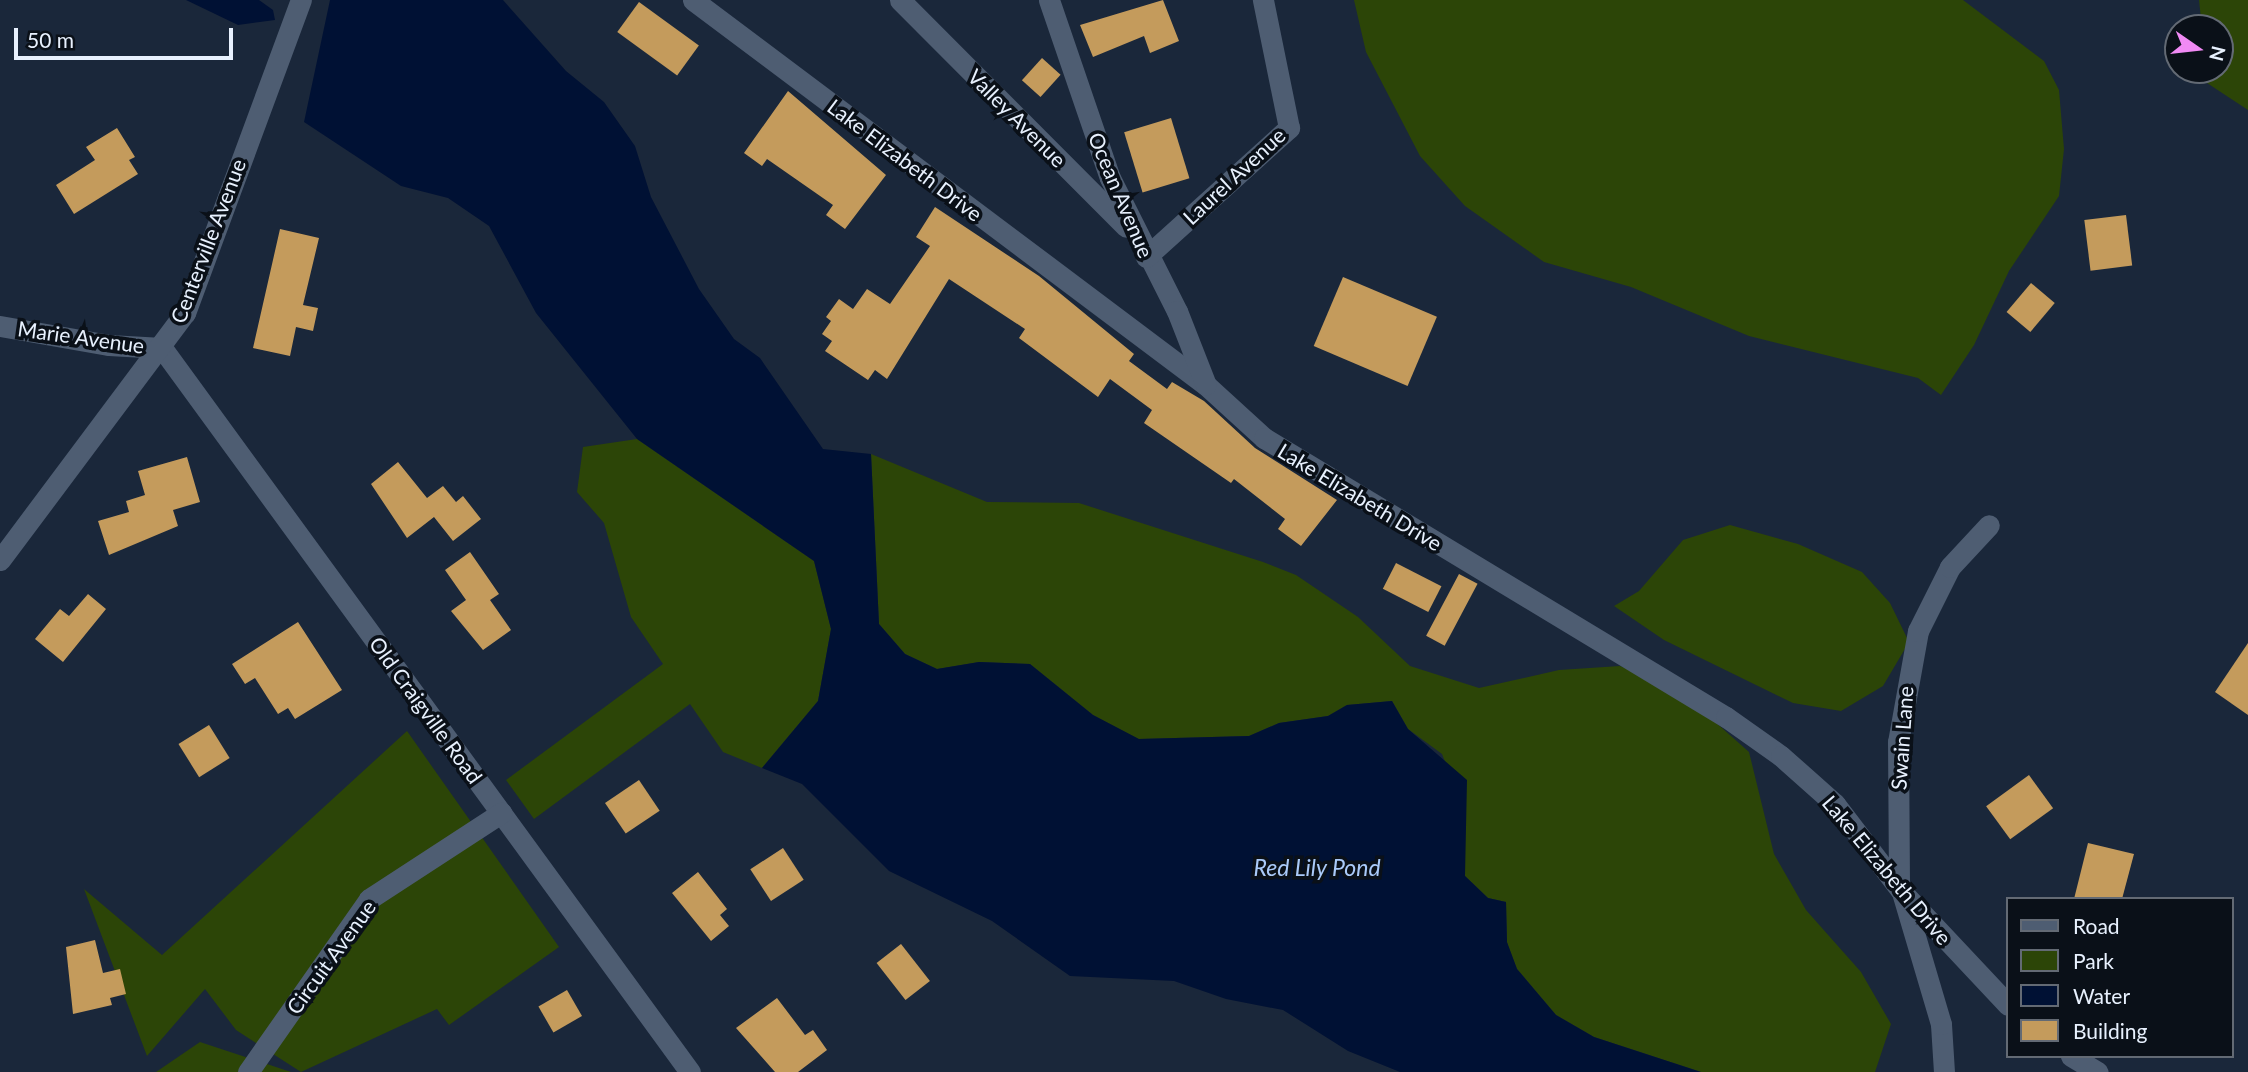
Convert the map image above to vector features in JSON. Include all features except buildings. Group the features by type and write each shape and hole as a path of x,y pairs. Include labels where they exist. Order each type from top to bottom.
{"street":[{"name":"Centerville Avenue","path":"0,560 162,348 185,313 301,0"},
{"name":"Lake Elizabeth Drive","path":"693,0 1206,385 1264,439 1327,481 1726,717 1781,756 1835,804 1902,891 2007,1004"},
{"name":"Valley Avenue","path":"900,0 1135,235"},
{"name":"Ocean Avenue","path":"1049,0 1135,235 1177,311 1206,385"},
{"name":"Laurel Avenue","path":"1146,257 1289,128 1263,0"},
{"name":"Marie Avenue","path":"0,326 97,344 162,348"},
{"name":"Old Craigville Road","path":"162,348 691,1072"},
{"name":"Swain Lane","path":"1902,891 1898,742 1907,672 1934,594 1963,550 1989,525"},
{"name":"Circuit Avenue","path":"248,1072 369,899 501,813"},
{"path":"1902,891 1941,1024 1944,1072"},
{"path":"2074,1058 2098,1072"}],"green space":[{"path":"1354,0 1963,0 2044,61 2059,90 2064,149 2059,196 2009,271 1974,345 1941,395 1918,378 1749,336 1631,287 1544,262 1465,206 1420,156 1366,52"},
{"path":"2199,0 2248,0 2248,110 2209,84 2234,84 2234,14 2200,14"},
{"path":"637,439 814,561 831,629 818,701 762,768 723,752 690,704 534,819 506,780 663,664 631,617 604,523 577,492 583,447"},
{"path":"871,454 987,502 1079,503 1263,562 1296,575 1358,617 1410,666 1479,688 1559,670 1620,666 1678,689 1749,752 1774,854 1806,910 1861,972 1891,1024 1875,1072 1701,1072 1594,1037 1556,1015 1517,969 1507,943 1506,902 1488,898 1465,876 1463,807 1442,754 1408,729 1392,701 1347,705 1328,716 1279,723 1249,736 1138,739 1093,715 1030,664 979,662 937,669 905,654 879,624"},
{"path":"1730,525 1798,544 1862,572 1890,603 1909,642 1883,686 1841,711 1793,703 1664,640 1614,606 1639,591 1683,540"},
{"path":"407,731 559,947 449,1025 437,1009 301,1072 236,1030 205,989 147,1056 84,889 162,955"},
{"path":"200,1042 291,1072 156,1072"}],"water":[{"path":"186,0 259,0 273,10 275,20 238,25"},
{"name":"Red Lily Pond","path":"330,0 503,0 566,71 604,102 635,146 651,197 699,289 734,339 760,358 823,449 871,454 879,624 905,654 937,669 979,662 1030,664 1093,715 1139,739 1249,736 1279,723 1328,716 1347,705 1392,701 1408,729 1467,780 1465,876 1488,898 1506,902 1507,942 1517,969 1556,1015 1594,1037 1701,1072 1400,1072 1348,1051 1283,1010 1226,999 1174,981 1070,976 992,921 889,871 802,784 762,768 818,701 831,629 814,561 637,439 536,313 489,226 448,198 401,186 304,122"}]}
